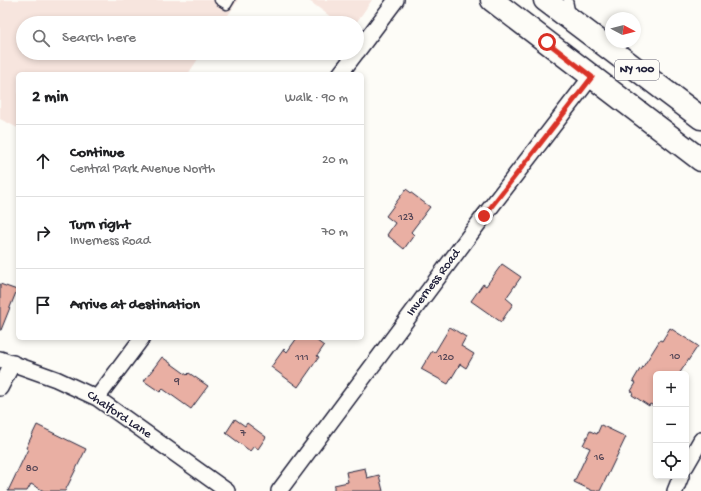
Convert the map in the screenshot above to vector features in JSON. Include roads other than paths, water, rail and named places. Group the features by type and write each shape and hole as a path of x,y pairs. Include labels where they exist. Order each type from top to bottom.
{"main road":[{"name":"NY 100","path":"492,0 701,160"},
{"name":"NY 100","path":"545,0 701,118"}],"street":[{"path":"364,42 396,0"},
{"path":"341,72 350,60"},
{"name":"Inverness Road","path":"279,491 489,210 592,77"},
{"path":"97,398 140,340"},
{"path":"0,388 6,361"},
{"name":"Chalford Lane","path":"6,361 56,379 97,398 227,491"},
{"path":"689,461 701,440"},
{"path":"675,491 680,479"}],"lane":[{"path":"219,0 227,5 230,0"},
{"path":"568,0 573,21"}]}
